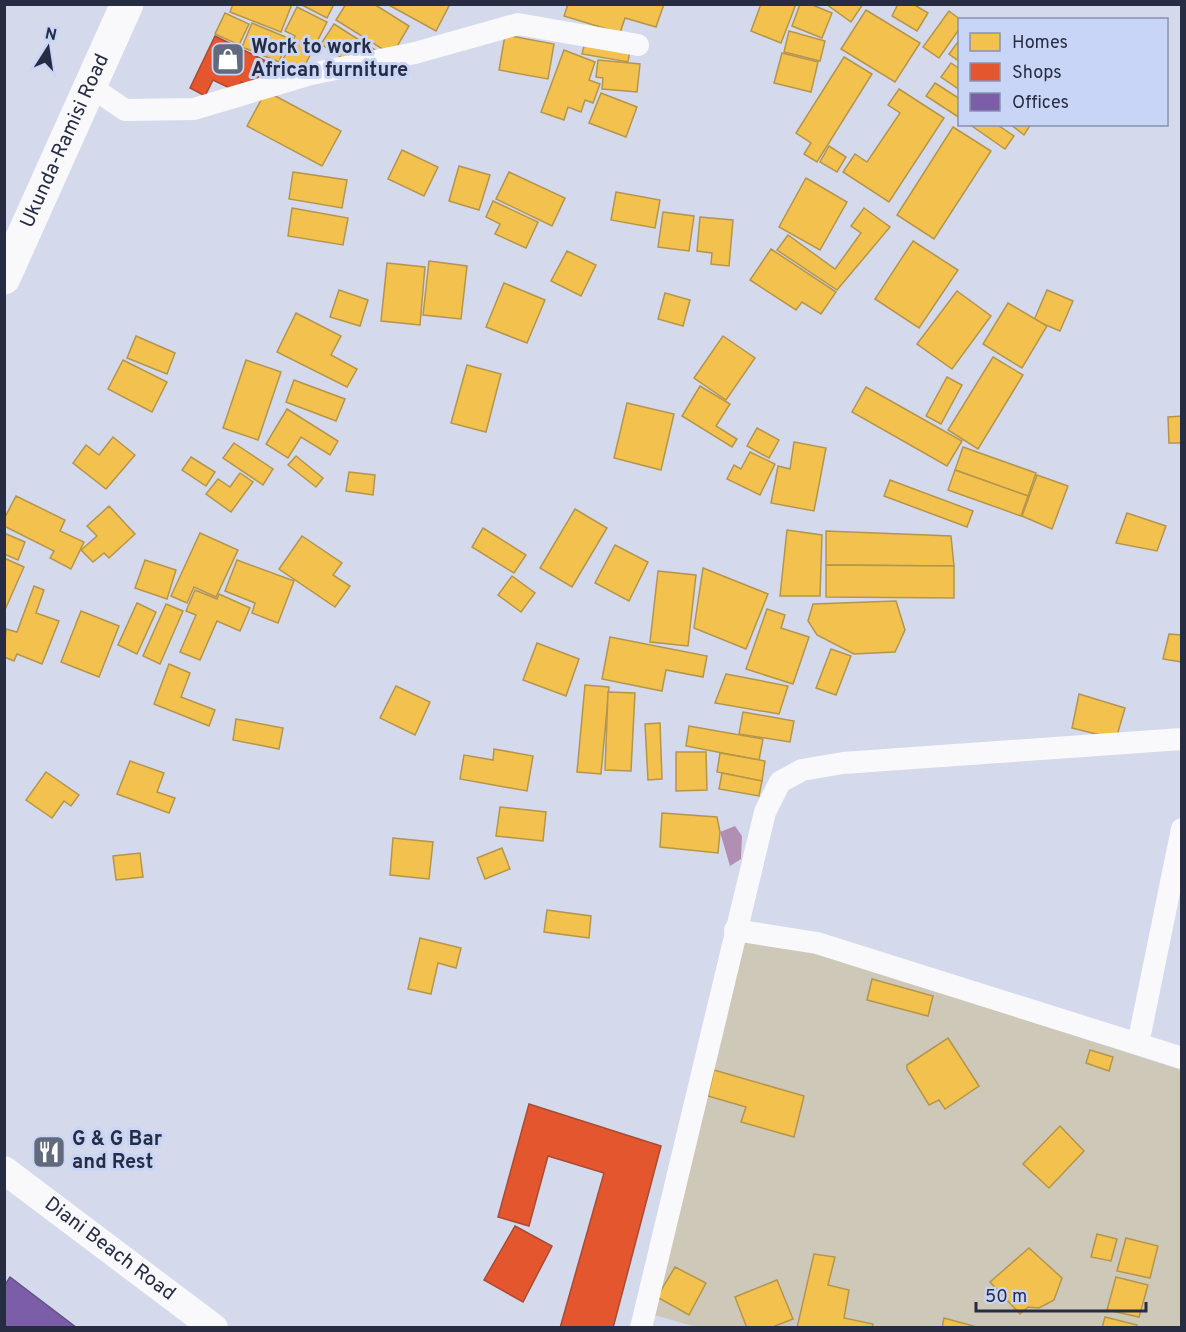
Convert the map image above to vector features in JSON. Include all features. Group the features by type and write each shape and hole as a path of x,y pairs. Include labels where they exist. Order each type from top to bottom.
{"highway":[{"name":"Ukunda-Ramisi Road","path":"4,278 127,4"}],"main road":[{"name":"Diani Beach Road","path":"4,1170 214,1328"}],"street":[{"path":"90,86 124,110 194,109 311,74 415,53 518,24 638,45"},
{"path":"648,1326 735,930 770,799 780,782 802,770 843,763 1182,738"},
{"path":"1138,1044 1182,829"},
{"path":"735,930 817,943 1182,1058"}],"shaded area":[{"path":"735,826 742,836 741,859 730,866 720,832"},
{"path":"744,941 815,952 1181,1070 1181,1327 700,1328 651,1314"}],"building: Homes":[{"path":"233,4 292,4 281,32 230,12"},
{"path":"300,4 334,4 327,18"},
{"path":"346,4 374,4 409,26 392,55 336,20"},
{"path":"387,4 450,4 436,31"},
{"path":"568,4 664,4 656,27 625,18 620,33 564,16"},
{"path":"761,4 796,4 781,43 751,31"},
{"path":"800,4 810,4 832,13 822,38 792,26"},
{"path":"826,4 863,4 851,22"},
{"path":"898,4 913,4 928,13 917,31 892,16"},
{"path":"297,7 327,22 300,75 280,65 295,36 285,31"},
{"path":"866,10 920,43 895,82 841,49"},
{"path":"949,11 958,18 958,31 939,58 923,47"},
{"path":"225,13 249,24 239,45 215,34"},
{"path":"252,23 288,38 279,62 242,47"},
{"path":"334,24 375,50 348,62 321,44"},
{"path":"789,31 825,41 820,61 784,52"},
{"path":"505,35 554,44 548,79 499,70"},
{"path":"585,42 630,50 628,62 582,54"},
{"path":"958,42 958,61 949,54"},
{"path":"564,50 595,62 589,80 600,84 593,103 585,100 581,112 568,107 564,120 541,112"},
{"path":"782,53 818,62 811,92 774,83"},
{"path":"844,57 872,74 817,162 804,154 811,143 796,133"},
{"path":"598,60 640,64 637,92 602,89 603,78 596,77"},
{"path":"951,63 958,68 958,89 941,77"},
{"path":"935,83 958,98 958,117 926,96"},
{"path":"899,89 944,118 889,202 843,172 855,154 867,162 900,113 888,105"},
{"path":"266,91 341,131 322,166 247,126"},
{"path":"601,93 637,107 626,137 589,123"},
{"path":"972,126 999,126 1014,136 1005,149"},
{"path":"1013,126 1030,126 1024,135"},
{"path":"953,127 991,151 934,239 897,215"},
{"path":"829,146 846,157 837,172 820,162"},
{"path":"402,150 438,167 424,196 388,179"},
{"path":"459,166 490,175 479,210 449,201"},
{"path":"293,172 347,180 342,208 289,199"},
{"path":"509,172 565,198 552,226 496,199"},
{"path":"806,178 847,202 820,250 779,227"},
{"path":"616,192 660,200 655,228 611,220"},
{"path":"493,201 538,222 526,248 495,234 500,224 486,217"},
{"path":"292,208 348,218 343,245 288,236"},
{"path":"864,208 890,227 837,290 777,250 788,235 835,269 861,233 851,226"},
{"path":"663,212 694,216 689,251 658,247"},
{"path":"700,217 733,220 729,266 711,264 712,253 697,251"},
{"path":"913,241 958,270 919,328 875,299"},
{"path":"771,249 836,292 821,314 802,302 796,310 750,280"},
{"path":"567,251 596,265 581,296 551,281"},
{"path":"429,261 467,266 461,319 423,315"},
{"path":"387,263 425,267 420,325 381,321"},
{"path":"504,283 545,300 527,343 486,327"},
{"path":"339,290 368,300 360,326 330,317"},
{"path":"1047,290 1073,301 1060,331 1034,320"},
{"path":"957,291 991,316 952,369 917,344"},
{"path":"665,293 690,300 683,326 658,319"},
{"path":"1008,303 1047,326 1022,368 983,344"},
{"path":"296,313 341,336 331,355 357,369 347,387 277,352"},
{"path":"136,336 175,353 167,374 127,358"},
{"path":"723,336 755,358 726,400 694,378"},
{"path":"993,357 1023,375 978,449 948,430"},
{"path":"123,360 167,382 152,412 108,389"},
{"path":"246,360 281,372 258,440 223,428"},
{"path":"467,365 501,374 486,432 451,423"},
{"path":"947,377 962,385 941,424 926,416"},
{"path":"294,380 345,399 336,421 286,402"},
{"path":"700,386 730,404 716,426 737,439 732,447 682,416"},
{"path":"866,387 962,441 947,466 852,412"},
{"path":"627,403 674,414 661,470 614,458"},
{"path":"287,409 338,441 330,455 301,437 288,458 266,444"},
{"path":"1182,416 1182,443 1169,443 1168,417"},
{"path":"757,428 779,440 769,458 747,446"},
{"path":"113,437 135,455 106,489 73,463 86,445 99,455"},
{"path":"794,442 826,448 814,511 771,503 778,466 790,469"},
{"path":"234,443 273,469 263,485 223,458"},
{"path":"963,447 1036,473 1028,496 955,470"},
{"path":"750,452 775,464 760,495 727,479 734,465 741,469"},
{"path":"296,456 323,478 316,487 288,465"},
{"path":"191,457 215,472 206,486 182,470"},
{"path":"955,470 1028,496 1021,516 948,490"},
{"path":"349,472 375,475 373,495 346,491"},
{"path":"240,473 253,482 231,512 206,494 218,479 230,487"},
{"path":"1037,475 1068,486 1052,529 1022,516"},
{"path":"890,480 973,511 967,527 884,496"},
{"path":"16,496 65,520 60,531 84,542 71,569 50,558 54,551 4,526 4,519"},
{"path":"109,506 135,534 109,558 104,553 93,562 81,550 97,536 87,526"},
{"path":"575,509 607,528 572,587 540,568"},
{"path":"1127,513 1166,526 1157,551 1116,543"},
{"path":"483,528 526,555 514,573 472,547"},
{"path":"787,530 822,535 820,596 780,596"},
{"path":"826,531 951,536 954,566 826,565"},
{"path":"4,533 25,542 18,560 4,554"},
{"path":"200,533 238,550 216,597 194,587 187,603 171,596"},
{"path":"302,536 342,563 333,575 350,586 335,607 279,569"},
{"path":"615,545 648,562 629,601 595,583"},
{"path":"4,558 24,567 4,612"},
{"path":"145,560 176,570 167,599 135,588"},
{"path":"237,560 294,581 278,623 252,613 255,603 225,591"},
{"path":"826,565 954,566 954,598 826,597"},
{"path":"703,568 768,594 746,649 694,628"},
{"path":"658,571 696,575 688,646 650,642"},
{"path":"512,576 535,593 521,612 498,595"},
{"path":"34,586 44,590 36,613 59,621 42,664 17,654 14,661 4,657 6,629 17,632"},
{"path":"195,590 217,599 219,594 250,608 240,631 217,621 200,660 180,652 196,615 186,611"},
{"path":"896,601 905,630 895,652 854,654 817,635 808,621 813,604"},
{"path":"137,603 156,612 137,654 118,645"},
{"path":"166,604 183,611 160,664 143,656"},
{"path":"767,609 785,615 781,628 809,637 793,684 746,669"},
{"path":"81,611 119,626 99,677 61,662"},
{"path":"1169,634 1182,635 1182,662 1163,659"},
{"path":"610,637 707,656 703,677 666,670 662,691 602,679"},
{"path":"537,643 579,659 566,696 523,680"},
{"path":"831,649 851,656 836,695 816,688"},
{"path":"169,664 190,673 181,697 215,710 209,726 154,704"},
{"path":"726,674 788,686 779,714 715,703"},
{"path":"585,685 609,687 601,774 577,772"},
{"path":"396,686 430,702 415,735 380,718"},
{"path":"608,692 635,693 631,771 605,770"},
{"path":"1079,694 1125,708 1116,739 1072,728"},
{"path":"743,712 794,721 790,742 739,734"},
{"path":"236,719 283,728 279,749 233,740"},
{"path":"660,723 662,779 648,780 645,724"},
{"path":"689,726 763,739 759,760 686,746"},
{"path":"494,749 533,756 527,791 460,779 464,755 493,760"},
{"path":"676,752 706,752 707,790 676,791"},
{"path":"720,753 765,761 762,781 717,772"},
{"path":"130,761 164,773 157,792 175,798 169,813 117,794"},
{"path":"46,772 79,795 71,806 64,801 52,818 26,800"},
{"path":"722,773 762,781 759,796 719,789"},
{"path":"500,807 546,812 543,841 496,836"},
{"path":"662,813 717,817 720,832 718,853 660,847"},
{"path":"393,838 433,842 429,879 390,875"},
{"path":"502,848 510,869 485,879 477,858"},
{"path":"140,853 143,877 116,880 113,856"},
{"path":"547,910 591,916 589,938 544,932"},
{"path":"420,938 461,948 456,968 438,963 431,994 408,989"},
{"path":"872,979 933,996 928,1016 867,1000"},
{"path":"948,1038 979,1086 945,1109 939,1100 929,1105 907,1069 907,1065"},
{"path":"1090,1050 1113,1057 1109,1071 1086,1063"},
{"path":"714,1070 804,1096 794,1137 741,1122 746,1107 708,1096"},
{"path":"1060,1126 1084,1151 1049,1188 1023,1164"},
{"path":"1097,1234 1117,1239 1111,1261 1091,1257"},
{"path":"1126,1238 1158,1246 1150,1278 1117,1271"},
{"path":"1029,1248 1062,1278 1054,1300 1039,1308 1028,1307 1020,1314 990,1282"},
{"path":"814,1254 835,1257 828,1285 849,1290 844,1318 873,1324 872,1328 797,1328"},
{"path":"675,1267 706,1283 689,1315 657,1297"},
{"path":"1116,1277 1148,1285 1139,1317 1107,1310"},
{"path":"777,1280 793,1319 770,1328 747,1328 735,1297"},
{"path":"1105,1317 1137,1325 1136,1328 1102,1328"},
{"path":"944,1318 977,1327 977,1328 942,1328"}],"building: Shops":[{"path":"215,36 280,68 273,83 259,76 253,88 241,82 236,91 213,80 205,96 190,88"},
{"path":"529,1104 661,1146 613,1328 560,1328 604,1173 548,1156 529,1226 498,1217"},
{"path":"515,1226 552,1246 523,1302 484,1280"}],"building: Offices":[{"path":"10,1277 77,1328 4,1328 4,1286"}],"place":[{"name":"Work to work African furniture","path":"228,59"},
{"name":"G & G Bar and Rest","path":"49,1152"}]}
